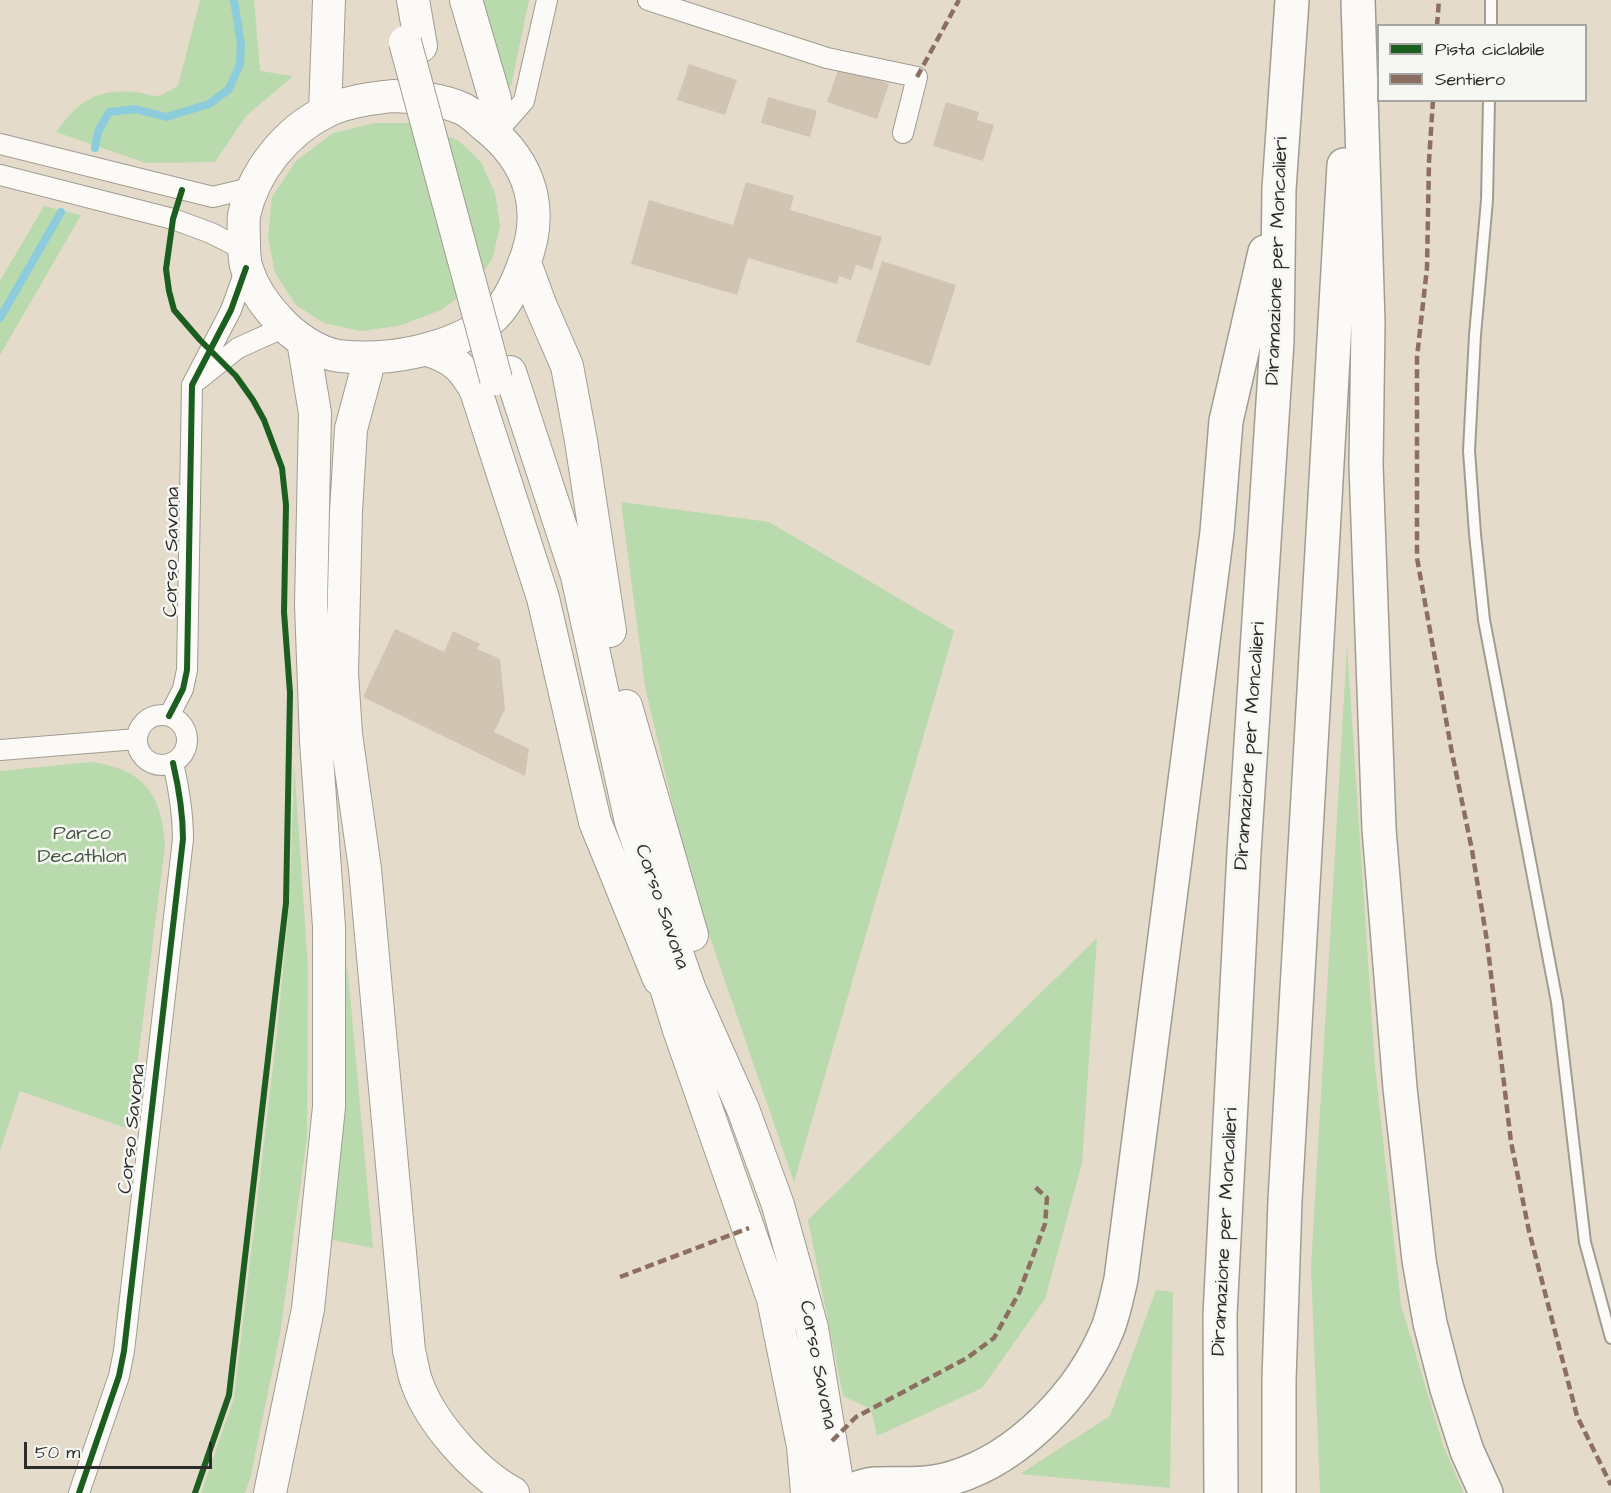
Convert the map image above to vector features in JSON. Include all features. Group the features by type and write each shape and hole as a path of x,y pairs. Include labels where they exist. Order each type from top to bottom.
{"highway":[{"name":"Diramazione per Moncalieri","path":"1221,1493 1220,1315 1244,852 1277,340 1279,189 1292,0"},
{"path":"1279,1493 1279,1380 1285,1200 1356,0"},
{"path":"1356,0 1368,322 1366,465 1379,829 1400,1088 1419,1260 1430,1323 1447,1389 1467,1451 1486,1493"},
{"path":"844,1493 875,1484 933,1482 951,1478 972,1470 1020,1443 1057,1407 1086,1370 1108,1327 1121,1279 1217,532 1226,421 1279,189"}],"main road":[{"path":"325,112 329,0"},
{"name":"Corso Savona","path":"395,0 413,44 503,375 561,594 614,816 679,1030 773,1299 803,1446 807,1493"},
{"name":"Corso Savona","path":"413,0 413,44"},
{"path":"466,0 495,99 495,134"},
{"path":"392,96 426,98 464,109 495,134 524,169 532,195 533,239 513,292 491,319 466,334 428,350 370,358 335,355 294,334 262,302 245,259 244,216 265,166 288,137 325,112 350,102 392,96"},
{"path":"525,263 567,366 617,671 644,772 743,1108"},
{"path":"270,1493 308,1309 329,1107 329,927 316,741 311,605 315,412 294,334"},
{"path":"428,350 448,357 466,372 476,391 543,598 595,822 679,1030"},
{"path":"370,358 351,429 346,511 342,673 346,734 365,869 410,1351 417,1383 428,1406 445,1430 482,1471 513,1493"},
{"name":"Corso Savona","path":"503,375 577,576 631,822 690,990 743,1108 778,1205 812,1328 839,1493"}],"street":[{"path":"495,134 524,101 547,0"},
{"path":"648,0 827,58 918,77 903,134"},
{"path":"0,144 213,197 255,188"},
{"path":"0,175 173,219 211,233 245,259 231,310 192,385"},
{"path":"192,385 238,348 294,334"},
{"name":"Corso Savona","path":"169,716 183,690 187,670 192,385"},
{"path":"157,715 169,716 177,720 185,729 186,749 173,763 155,764 144,758 138,748 137,739 140,728 146,720 157,715"},
{"path":"0,750 137,739"},
{"name":"Corso Savona","path":"80,1493 119,1376 124,1351 183,839 180,793 173,763"}],"lane":[{"path":"1491,0 1491,24"},
{"path":"1489,102 1487,200 1474,335 1469,451 1476,544 1484,620 1557,1002 1585,1242 1611,1338"}],"green space":[{"path":"200,0 254,0 260,71 293,76 246,116 215,162 146,163 56,132 80,105 98,95 137,92 157,96 178,86"},
{"path":"474,0 529,0 511,86 501,85"},
{"path":"375,123 418,123 459,141 481,162 495,193 500,226 492,260 468,290 441,310 399,326 360,331 324,323 296,305 275,273 268,237 272,197 296,161 333,133"},
{"path":"44,206 81,215 0,355 0,281"},
{"path":"621,502 769,522 954,631 794,1182 690,879 645,686"},
{"path":"1347,645 1375,1066 1401,1305 1444,1448 1464,1493 1320,1493 1311,1267"},
{"name":"Parco Decathlon","path":"91,762 109,765 124,771 147,787 160,812 165,846 129,1129 20,1091 0,1150 0,771"},
{"path":"294,762 308,968 307,1138 280,1334 250,1479 245,1493 201,1493 234,1398 277,1033 290,895"},
{"path":"1097,938 1082,1163 1045,1299 982,1388 877,1436 871,1409 843,1396 808,1220"},
{"path":"347,963 373,1248 328,1239"},
{"path":"1156,1290 1173,1292 1170,1488 1020,1474 1110,1416"}],"building":[{"path":"689,64 737,80 725,115 677,100"},
{"path":"839,67 889,84 877,119 827,102"},
{"path":"768,97 817,111 810,137 761,123"},
{"path":"946,102 979,112 977,120 994,125 983,161 933,146"},
{"path":"746,182 794,196 790,210 882,237 872,270 856,265 851,280 839,276 837,284 748,258 737,295 631,264 649,200 733,225"},
{"path":"882,261 956,285 930,366 856,342"},
{"path":"395,629 444,652 453,631 480,644 477,649 500,659 505,709 494,732 529,749 525,776 363,697"}],"waterway":[{"path":"95,148 98,132 109,112 135,109 166,117 209,104 229,89 240,64 241,45 234,0"},
{"path":"0,318 61,212"}],"marked path":[{"path":"917,77 959,0"},
{"path":"1437,24 1439,0"},
{"path":"1433,102 1427,268 1417,357 1417,558 1472,850 1487,941 1511,1142 1529,1231 1577,1416 1611,1485"},
{"path":"832,1441 856,1417 967,1358 994,1338 1019,1293 1045,1224 1047,1198 1033,1185"},
{"path":"620,1277 749,1228"}],"cycle path":[{"path":"182,190 173,219 166,269 174,310 236,376 253,400 264,420 282,468 286,505 284,612 290,693 286,903 229,1395 195,1493"},
{"path":"169,716 183,689 187,670 192,385 231,310 246,268"},
{"path":"79,1493 119,1376 124,1351 183,839 180,801 173,763"}]}
